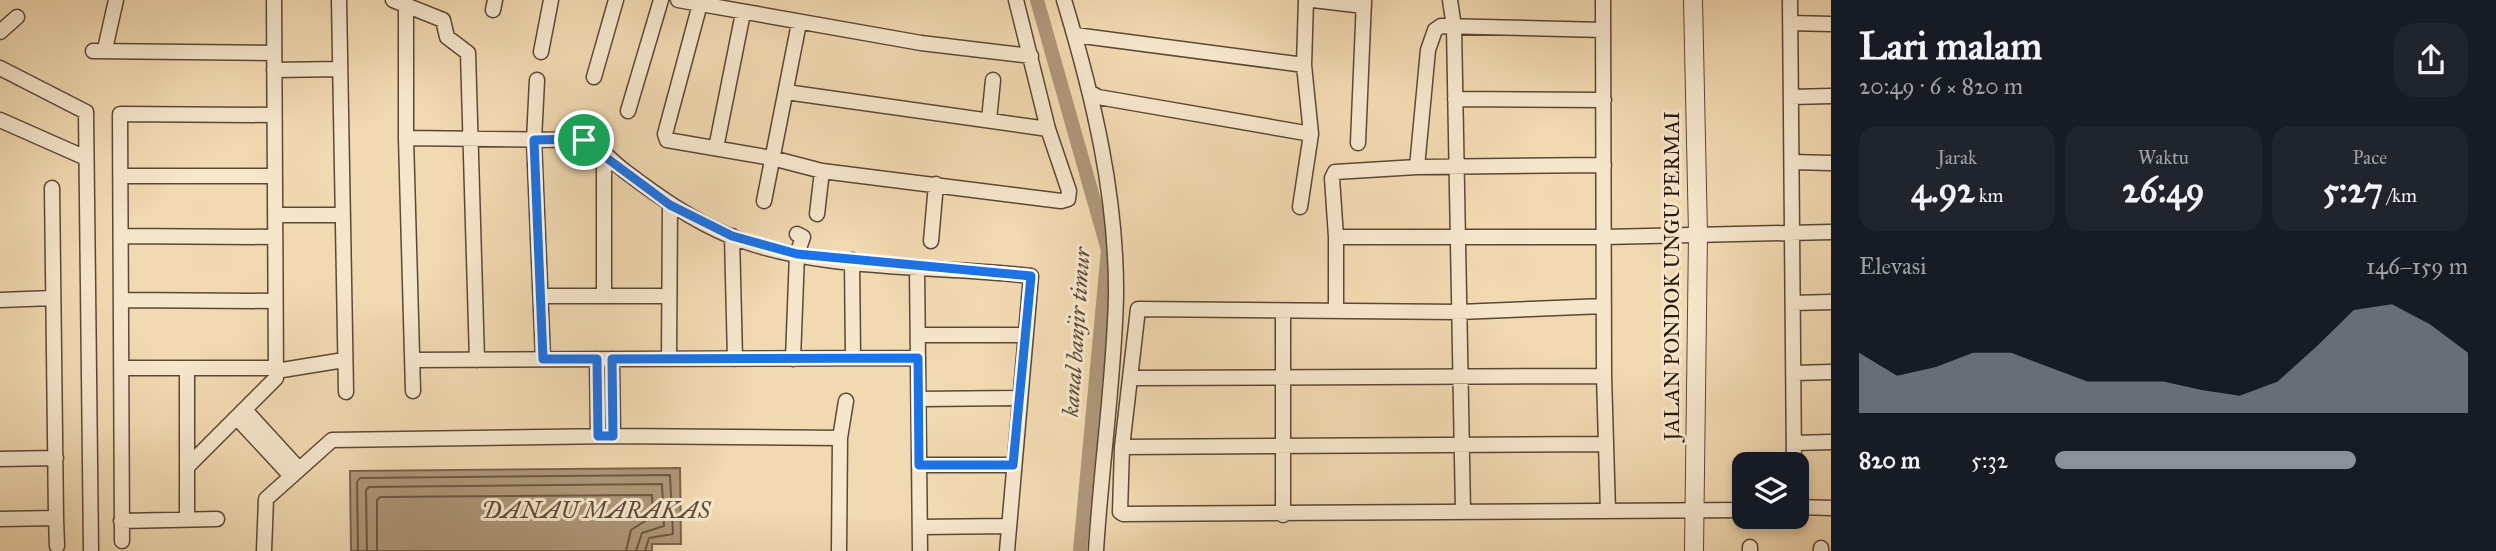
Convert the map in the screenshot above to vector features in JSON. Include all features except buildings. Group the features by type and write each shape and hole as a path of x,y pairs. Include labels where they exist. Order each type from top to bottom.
{"street":[{"path":"116,0 99,50 274,52"},
{"path":"188,466 274,382 274,0"},
{"path":"339,0 346,392"},
{"path":"541,52 551,0"},
{"path":"594,77 615,0"},
{"path":"628,111 661,0"},
{"path":"678,0 921,43 1031,56"},
{"path":"700,4 665,137 667,140 772,158 822,171 1061,201 1068,198 1069,191 1048,129 1016,0"},
{"path":"1064,0 1091,93 1112,209 1116,297 1096,551"},
{"path":"1300,207 1311,134 1304,65 1306,0"},
{"path":"1313,0 1364,3 1358,142"},
{"path":"1450,0 1454,27 1463,512"},
{"path":"1603,0 1604,376 1608,511"},
{"name":"JALAN PONDOK UNGU PERMAI","path":"1693,0 1698,234 1694,551"},
{"path":"1790,0 1794,452"},
{"path":"413,391 400,3 443,20 447,37 468,52 477,360"},
{"path":"716,148 743,13"},
{"path":"0,32 17,17"},
{"path":"764,201 799,23"},
{"path":"1790,23 1831,24"},
{"path":"1417,167 1430,38 1441,26 1603,30"},
{"path":"1075,36 1304,65"},
{"path":"0,68 86,112 91,551"},
{"path":"274,70 340,69"},
{"path":"537,80 534,140 543,359"},
{"path":"989,120 993,80"},
{"path":"786,92 1048,129"},
{"path":"1091,93 1098,97 1311,134"},
{"path":"1791,97 1831,96"},
{"path":"1455,99 1604,100"},
{"path":"122,541 120,114 274,115"},
{"path":"0,120 86,159"},
{"path":"406,138 584,140 592,143 604,156 670,205 732,236 797,254 1031,276 1007,551"},
{"path":"604,156 604,295"},
{"path":"1792,162 1831,163"},
{"path":"1336,311 1336,237 1332,178 1335,172 1417,167 1457,169 1604,165"},
{"path":"817,214 822,171"},
{"path":"121,176 275,176"},
{"path":"932,241 936,184"},
{"path":"52,188 57,546"},
{"path":"669,359 670,205"},
{"path":"275,215 343,215"},
{"path":"1336,237 1604,237 1831,232"},
{"path":"793,359 797,254 803,243 803,237 797,234"},
{"path":"121,236 275,237"},
{"path":"732,236 735,359"},
{"path":"852,260 853,358"},
{"path":"917,267 920,551"},
{"path":"541,296 670,296"},
{"path":"0,300 53,298"},
{"path":"122,300 275,301"},
{"path":"1793,303 1831,302"},
{"path":"1604,306 1459,312 1138,309 1122,447 1120,512 1283,515 1732,509"},
{"path":"1283,311 1283,515"},
{"path":"918,335 1025,335"},
{"path":"412,360 918,358"},
{"path":"605,359 606,436"},
{"path":"122,368 276,370 344,360"},
{"path":"187,368 187,520"},
{"path":"1794,373 1831,372"},
{"path":"1132,378 1460,379 1604,376"},
{"path":"919,399 1020,398"},
{"path":"839,551 840,438 846,401"},
{"path":"242,415 295,472"},
{"path":"264,551 266,499 332,440 606,436 840,438"},
{"path":"1794,443 1831,442"},
{"path":"1122,447 1606,444"},
{"path":"0,459 56,458"},
{"path":"919,465 1013,465"},
{"path":"1809,507 1831,508"},
{"path":"0,519 56,518"},
{"path":"121,521 217,519"},
{"path":"920,527 1008,526"}],"water":[{"name":"DANAU MARAKAS","path":"680,468 681,544 652,544 652,551 351,551 350,471"}],"waterway":[{"name":"kanal banjir timur","path":"1037,0 1108,250 1080,551"}],"route":[{"path":"534,140 584,140 592,143 604,156 670,205 732,236 797,254 1031,276 1013,465 919,465 918,358 612,359 613,436 598,436 597,359 543,359 534,140"}]}
